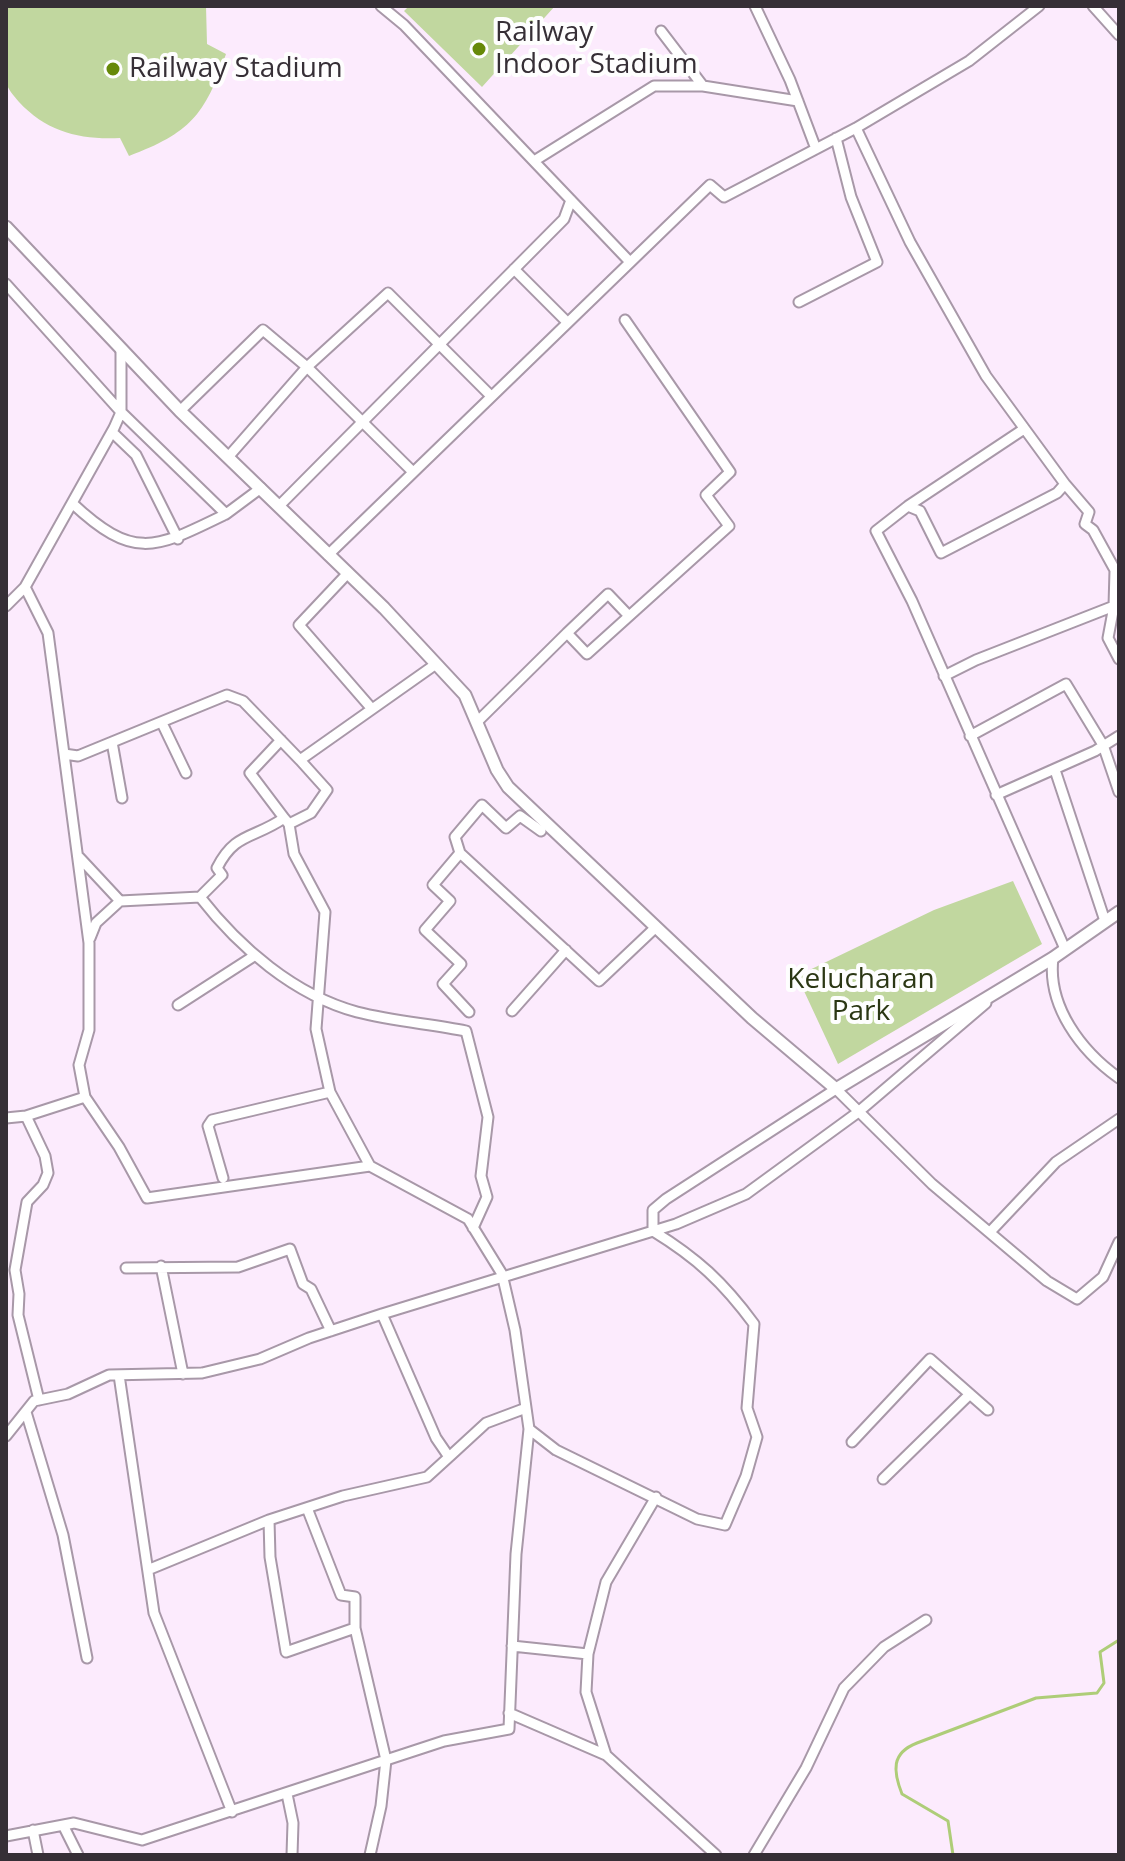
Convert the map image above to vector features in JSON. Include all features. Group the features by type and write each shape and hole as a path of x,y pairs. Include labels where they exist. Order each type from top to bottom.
{"street":[{"path":"381,6 630,262"},
{"path":"755,6 816,149"},
{"path":"328,555 710,185 724,197 856,128 969,61 1039,6"},
{"path":"1093,6 1119,35"},
{"path":"661,31 703,86"},
{"path":"534,161 654,86 703,86 798,101"},
{"path":"856,128 925,269 986,376 1089,512 1085,524 1093,530 1115,570 1114,606 1108,638 1119,659"},
{"path":"799,302 877,262 851,197 836,138"},
{"path":"279,506 564,219 571,200"},
{"path":"6,227 180,411 348,573 465,695 497,770 508,787 752,1018 836,1089 932,1184 1047,1281 1077,1299 1103,1277 1119,1242"},
{"path":"514,269 567,322"},
{"path":"6,284 121,412 226,514"},
{"path":"229,456 307,367 388,293 491,396"},
{"path":"567,633 587,654 729,526 706,495 730,472 625,320"},
{"path":"180,411 263,330 307,367 413,472"},
{"path":"6,606 25,587 121,412 121,349"},
{"path":"1024,429 908,506 876,531 1065,949"},
{"path":"112,432 136,455 178,539"},
{"path":"908,506 920,511 941,553 1057,493 1065,484"},
{"path":"72,503 110,535 142,545 178,539 226,514 261,488"},
{"path":"348,573 299,625 372,709"},
{"path":"25,587 48,633 89,940 89,1030 79,1065 85,1097 119,1147 147,1198 370,1166"},
{"path":"478,721 608,594 629,616"},
{"path":"944,676 976,660 1114,606"},
{"path":"300,760 436,664"},
{"path":"970,736 1066,684 1103,745 1119,792"},
{"path":"64,754 78,756 227,695 243,701 327,790 311,813 262,833 240,837 227,847 217,868 222,875 200,897 120,901 96,923 89,940"},
{"path":"162,723 186,773"},
{"path":"996,795 1055,770 1119,736"},
{"path":"6,1836 74,1823 142,1840 444,1741 509,1729 516,1554 529,1429 515,1330 502,1274 468,1219 370,1166 330,1092 316,1029 325,912 294,854 286,821 250,773 281,740"},
{"path":"112,742 122,798"},
{"path":"1055,770 1105,921"},
{"path":"541,831 520,816 506,828 482,805 455,837 460,853 599,981 655,928"},
{"path":"460,853 433,885 450,901 425,930 461,964 443,984 469,1012"},
{"path":"78,856 120,901"},
{"path":"200,897 254,956 318,997 357,1012 466,1031 488,1117 481,1176 487,1197 473,1228"},
{"path":"653,1231 653,1210 666,1199 836,1089 1053,958 1119,912"},
{"path":"512,1011 566,950"},
{"path":"178,1005 254,956"},
{"path":"1053,958 1051,974 1057,1007 1073,1031 1119,1078"},
{"path":"6,1436 39,1400 68,1394 109,1375 183,1374 260,1359 331,1331 502,1274 653,1231 746,1194 857,1113 1003,988"},
{"path":"223,1178 208,1126 212,1120 330,1092"},
{"path":"6,1118 26,1116 85,1097"},
{"path":"26,1116 45,1156 48,1173 43,1185 27,1202 15,1270 18,1315 39,1400"},
{"path":"990,1232 1056,1162 1119,1119"},
{"path":"529,1429 556,1450 697,1519 725,1525 746,1476 757,1437 747,1408 754,1324 724,1283 689,1253 653,1231"},
{"path":"126,1268 238,1267 290,1249 303,1284 311,1289 331,1331"},
{"path":"161,1266 183,1374"},
{"path":"382,1314 436,1438 449,1457"},
{"path":"852,1442 930,1359 988,1410"},
{"path":"119,1375 139,1528 150,1569 154,1613 232,1812"},
{"path":"883,1479 970,1394"},
{"path":"150,1569 269,1520 427,1477 486,1423 526,1408"},
{"path":"26,1412 63,1535 87,1658"},
{"path":"606,1755 586,1692 588,1654 606,1582 656,1497"},
{"path":"307,1508 341,1595 355,1597 355,1628 386,1760 381,1806 370,1855"},
{"path":"269,1520 270,1557 286,1652 355,1628"},
{"path":"754,1855 806,1768 844,1688 884,1647 926,1620"},
{"path":"512,1646 588,1654"},
{"path":"509,1713 606,1755 716,1855"},
{"path":"287,1794 293,1823 292,1855"},
{"path":"63,1825 78,1855"},
{"path":"33,1830 38,1855"}],"green space":[{"name":"Railway Stadium","path":"6,6 206,6 207,44 226,54 211,92 192,119 167,139 129,156 120,138 65,132 41,121 13,95 5,72"},
{"name":"Railway Indoor Stadium","path":"409,6 555,6 482,87 404,11"},
{"name":"Kelucharan Park","path":"1013,881 1042,944 838,1064 797,976 934,910"}],"waterway":[{"path":"953,1855 948,1821 902,1794 896,1770 898,1757 917,1743 1036,1698 1097,1693 1104,1683 1100,1652 1119,1640"}],"place":[{"name":"Railway Indoor Stadium","path":"479,49"},
{"name":"Railway Stadium","path":"113,69"}]}
